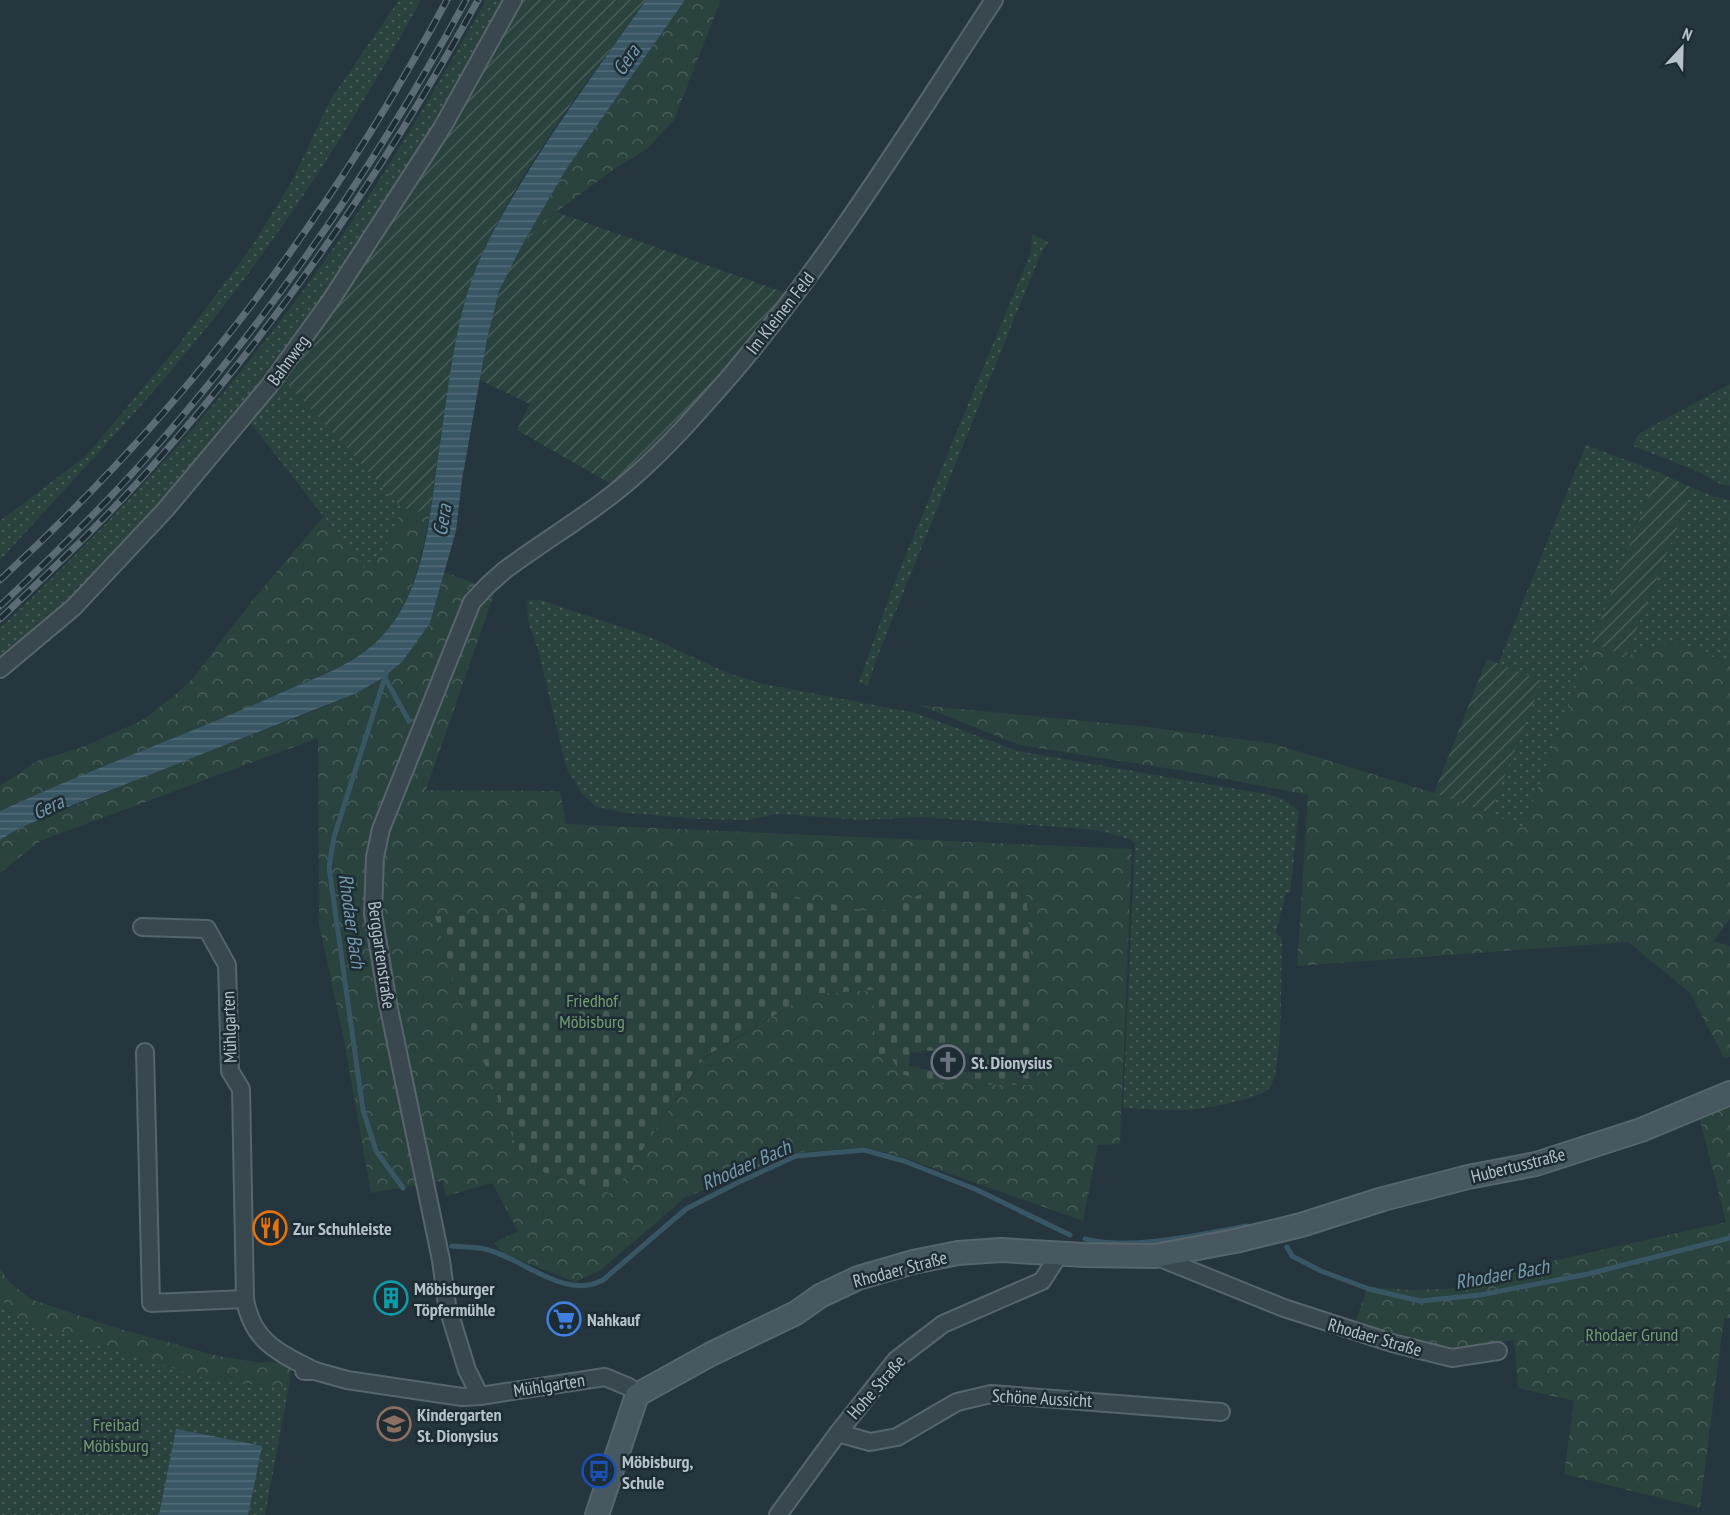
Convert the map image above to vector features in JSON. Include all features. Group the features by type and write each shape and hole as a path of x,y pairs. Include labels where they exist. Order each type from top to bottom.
{"street":[{"name":"Bahnweg","path":"0,669 82,599 166,509 269,386 331,300 442,128 513,0"},
{"name":"Im Kleinen Feld","path":"505,570 636,476 709,400 762,338 830,249 994,0"},
{"name":"Berggartenstraße","path":"480,1396 467,1370 447,1305 441,1260 388,1004 374,914 374,881 375,857 381,829 461,626 472,602 505,570"},
{"name":"Mühlgarten","path":"142,927 207,929 227,965 231,1071 241,1089 245,1299 248,1315 259,1335 272,1348 308,1371 347,1380 448,1396 480,1396 605,1377 629,1387 637,1395"},
{"path":"145,1052 151,1303 245,1299"},
{"name":"Hubertusstraße","path":"1301,1225 1425,1188 1536,1164 1641,1130 1730,1093"},
{"name":"Rhodaer Straße","path":"637,1395 711,1354 796,1313 820,1296 858,1278 913,1262 958,1253 1001,1250 1155,1256 1235,1241 1301,1225"},
{"name":"Hohe Straße","path":"778,1515 838,1433 896,1360 943,1324 1042,1281 1060,1253"},
{"name":"Rhodaer Straße","path":"1155,1256 1284,1308 1392,1342 1452,1358 1498,1351"},
{"name":"Schöne Aussicht","path":"838,1433 870,1442 897,1437 957,1402 991,1394 1221,1412"},
{"path":"597,1515 637,1395"}],"green space":[{"path":"399,0 421,0 373,85 322,168 267,248 208,326 158,386 0,560 0,521 87,455 177,347 252,246 292,181 330,100"},
{"path":"486,0 509,0 439,126 276,371 401,507 384,549 366,571 243,413 71,604 0,665 0,628 135,493 218,398 297,299 355,217 394,156"},
{"path":"509,0 646,0 549,136 505,208 486,245 471,282 460,322 443,419 430,515 401,507 276,371 439,126"},
{"path":"685,0 721,0 674,120 647,149 616,168 556,212 521,247 565,171"},
{"path":"556,212 786,293 683,419 636,464 611,484 517,430 530,404 480,380 498,295 511,263 524,243"},
{"path":"1032,234 1048,242 1039,258 876,660 868,686 859,682 895,581 1031,252"},
{"path":"1730,384 1730,486 1722,485 1699,472 1633,446 1638,434"},
{"path":"1586,445 1658,472 1523,828 1490,813 1541,681 1498,664"},
{"path":"1658,472 1693,488 1626,656 1592,643"},
{"path":"1693,488 1730,500 1730,661 1674,642 1626,656"},
{"path":"401,507 430,515 418,567 398,616 388,630 364,652 313,679 0,811 0,786 37,761 80,748 141,721 173,697 193,678 252,601 323,517 366,570 388,542"},
{"path":"445,572 495,591 426,790 560,791 566,824 1132,849 1120,1144 1098,1145 1083,1221 905,1158 865,1147 795,1153 686,1197 601,1270 575,1282 502,1253 494,1243 518,1231 492,1183 446,1196 443,1181 371,1193 343,1035 319,924 318,738 40,841 0,873 0,840 18,829 357,693 381,679 430,623","holes":["939,887 1033,979 1033,1085 929,1084 888,1053 876,1054 873,990 810,994 703,1059 613,1194 524,1166 457,993 436,917 501,915 517,910 526,892 752,888 876,913"]},
{"path":"527,600 541,600 645,635 728,673 759,683 916,713 1018,751 1271,795 1285,800 1299,811 1290,893 1286,893 1276,932 1282,939 1281,1016 1278,1059 1271,1086 1266,1091 1246,1099 1206,1108 1164,1110 1123,1108 1135,843 1129,839 1095,830 921,817 862,820 778,814 747,820 698,819 626,813 597,807 581,793 566,767 538,649 528,621"},
{"path":"1674,642 1730,661 1730,918 1714,941 1730,946 1730,1057 1724,1058 1690,993 1628,942 1297,966 1308,795 1184,771 1019,745 919,705 1139,726 1271,743 1434,793 1490,813 1523,828 1592,643 1626,656"},
{"path":"1487,659 1542,681 1490,813 1434,793"},
{"name":"Friedhof Möbisburg","path":"939,887 1026,893 1033,979 1033,1085 929,1084 902,1074 888,1053 876,1055 873,990 810,994 703,1058 613,1194 524,1166 457,993 435,916 501,915 516,910 526,892 752,888 876,913","holes":["922,1050 983,1055 987,1064 982,1073 921,1069 909,1066 910,1052 922,1053"]},
{"name":"Rhodaer Grund","path":"1730,1107 1730,1318 1724,1318 1700,1508 1564,1474 1574,1401 1518,1388 1514,1340 1453,1350 1355,1324 1367,1287 1414,1290 1458,1288 1490,1281 1534,1265 1726,1222 1699,1116"},
{"path":"0,1268 8,1281 31,1299 110,1326 218,1356 256,1362 292,1363 289,1386 242,1384 201,1377 12,1316 0,1296"},
{"name":"Freibad Möbisburg","path":"0,1296 12,1316 201,1377 242,1384 289,1386 265,1515 0,1515"}],"water":[{"name":"Gera","path":"646,0 685,0 565,171 521,247 499,291 487,339 462,480 456,531 430,623 402,662 381,679 357,693 68,807 18,829 0,840 0,811 328,673 364,652 393,623 407,600 424,547 456,339 465,300 477,266 499,220 534,162"},
{"path":"176,1429 262,1446 248,1515 159,1515"}],"waterway":[{"name":"Rhodaer Bach","path":"387,671 334,837 329,867 363,1110 376,1151 403,1188"},
{"path":"385,678 409,721"},
{"name":"Rhodaer Bach","path":"452,1246 485,1249 559,1282 589,1285 603,1280 686,1209 737,1183 796,1156 864,1150 904,1161 975,1189 1070,1235"},
{"name":"Rhodaer Bach","path":"1085,1239 1122,1243 1144,1242 1188,1237 1247,1226 1253,1227"},
{"name":"Rhodaer Bach","path":"1287,1247 1292,1256 1321,1271 1369,1289 1420,1301 1480,1295 1588,1274 1730,1238"}],"railway":[{"path":"0,580 68,515 131,448 192,380 248,309 302,236 353,160 401,82 447,0"},
{"path":"0,606 80,528 137,468 243,341 284,287 361,175 398,118 466,0"},
{"path":"0,619 144,476 251,347 333,236 371,178 408,120 478,0"}],"place":[{"name":"St. Dionysius","path":"948,1062"},
{"name":"Zur Schuhleiste","path":"270,1228"},
{"name":"Möbisburger Töpfermühle","path":"391,1298"},
{"name":"Nahkauf","path":"564,1319"},
{"name":"Kindergarten St. Dionysius","path":"394,1424"},
{"name":"Möbisburg, Schule","path":"599,1471"}]}
